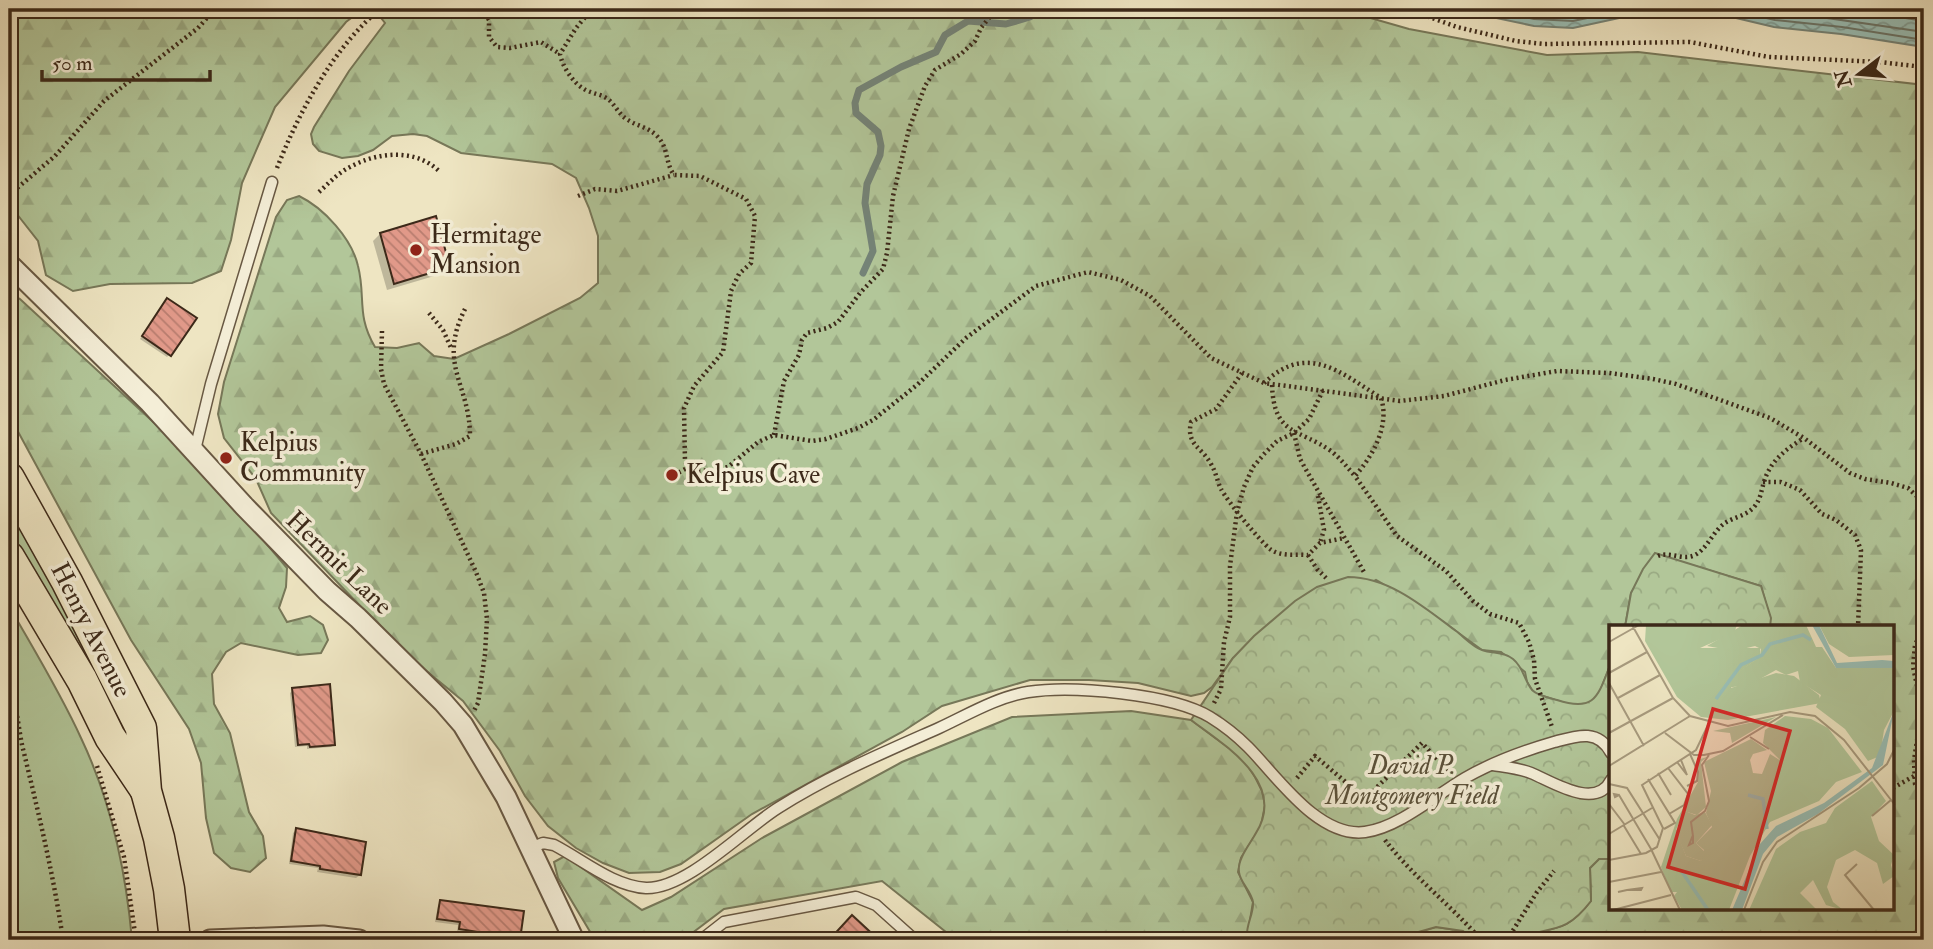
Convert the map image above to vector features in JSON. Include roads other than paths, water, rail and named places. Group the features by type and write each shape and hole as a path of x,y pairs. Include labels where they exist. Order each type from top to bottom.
{"main road":[{"name":"Henry Avenue","path":"9,478 67,582 141,728 146,790 164,864 175,940"},
{"name":"Henry Avenue","path":"9,557 82,680 110,737 146,790"}],"street":[{"name":"Hermit Lane","path":"9,264 150,402 327,592 384,643 463,725 491,768 573,940"},
{"path":"210,940 323,936 359,940"}],"lane":[{"path":"195,451 211,384 272,182"},
{"path":"530,848 543,843 554,845 627,885 667,885 691,872 759,821 820,785 961,717 1027,692 1063,690 1141,696 1184,704 1208,716 1246,745 1301,804 1317,817 1354,833 1377,830 1492,765 1525,750 1585,735 1593,736 1606,744 1609,749"},
{"path":"1492,765 1517,768 1574,792 1594,793 1604,789 1609,783"},
{"path":"701,940 724,922 856,897 876,905 915,940"}],"water":[{"path":"1469,9 1689,9 1633,15 1573,28 1534,26 1487,16"},
{"path":"1698,9 1924,9 1924,47 1774,27"}],"waterway":[{"path":"863,273 873,251 865,203 867,184 880,155 881,146 878,132 856,113 855,103 859,90 936,52 945,35 968,21 1006,24 1030,17 1041,9"}],"place":[{"name":"Hermitage Mansion","path":"416,250"},
{"name":"Kelpius Community","path":"226,458"},
{"name":"Kelpius Cave","path":"672,475"}],"park label":[{"name":"David P. Montgomery Field","path":"1412,781"}]}
